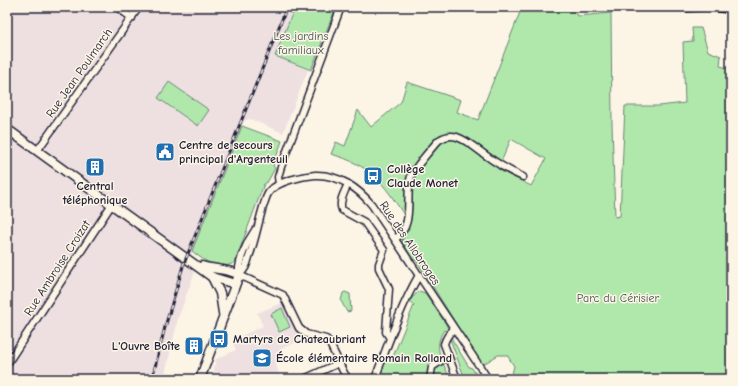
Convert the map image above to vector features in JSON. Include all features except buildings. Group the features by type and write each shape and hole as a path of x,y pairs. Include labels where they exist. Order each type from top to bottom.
{"main road":[{"path":"7,129 212,277 235,284"},
{"path":"193,263 210,269 228,270 239,275 200,379"},
{"path":"212,277 220,293 224,316"}],"street":[{"path":"117,7 132,18"},
{"name":"Rue Jean Poulmarch","path":"37,151 139,7"},
{"path":"341,7 281,167 278,177 279,184 269,192 256,229 252,234 239,264 239,275 283,295 299,328 306,334 322,338 329,342 348,379"},
{"path":"687,8 711,7 731,10"},
{"path":"395,239 403,231 408,216 409,183 411,174 436,143 444,138 453,136 462,139 493,160 523,177"},
{"name":"Rue des Allobroges","path":"279,184 310,176 322,175 339,179 348,184 369,201 488,379"},
{"path":"348,184 340,206 342,210 364,222 384,250 379,268 389,289 386,332 390,338"},
{"name":"Rue Ambroise Croizat","path":"7,364 112,204"},
{"path":"375,379 390,338 419,276"},
{"path":"454,329 445,339 444,344 457,379"},
{"path":"430,379 432,367 448,356"},
{"path":"304,379 339,363"}],"shaded area":[{"path":"7,7 295,7 275,56 308,70 283,133 250,119 244,121 187,266 195,271 178,319 164,379 7,379"},
{"path":"284,302 301,340 281,349 276,365 281,379 212,379 216,359 236,350 232,340 263,326 257,313"}],"green space":[{"name":"Les jardins familiaux","path":"295,7 336,7 311,70 275,56"},
{"name":"Parc du Cérisier","path":"522,7 568,7 578,16 611,13 615,217 620,216 625,106 659,106 685,103 683,42 693,41 692,28 701,28 708,51 721,56 720,66 731,69 731,379 505,379 512,374 514,366 507,355 498,355 482,365 416,260 413,260 402,241 412,212 413,183 408,176 404,215 382,184 366,169 344,158 331,154 336,142 345,146 358,110 371,127 401,102 407,82 461,100 457,112 478,120","holes":["511,139 546,159 531,186 498,169"]},
{"path":"169,82 209,110 198,126 158,98"},
{"path":"242,126 282,141 273,166 275,168 268,181 264,184 235,262 229,265 218,266 207,262 192,251"},
{"path":"419,291 425,293 446,324 453,341 469,367 472,368 479,379 465,379 447,331 444,330 440,336 439,344 441,358 428,368 427,379 420,379 418,377 410,379 384,379 385,377 380,373 387,357 392,359 414,305 409,302"},
{"path":"345,292 350,294 351,311 347,312 341,301 343,293"},
{"path":"282,308 290,327 279,332 271,314"},
{"path":"443,363 450,379 433,379 434,369"}],"railway":[{"path":"152,379 165,327 183,266 287,7"}],"place":[{"name":"Centre de secours principal d'Argenteuil","path":"165,152"},
{"name":"Central téléphonique","path":"95,167"},
{"name":"Collège Claude Monet","path":"373,176"},
{"name":"Martyrs de Chateaubriant","path":"219,339"},
{"name":"L'Ouvre Boîte","path":"194,346"},
{"name":"École élémentaire Romain Rolland","path":"262,358"}]}
